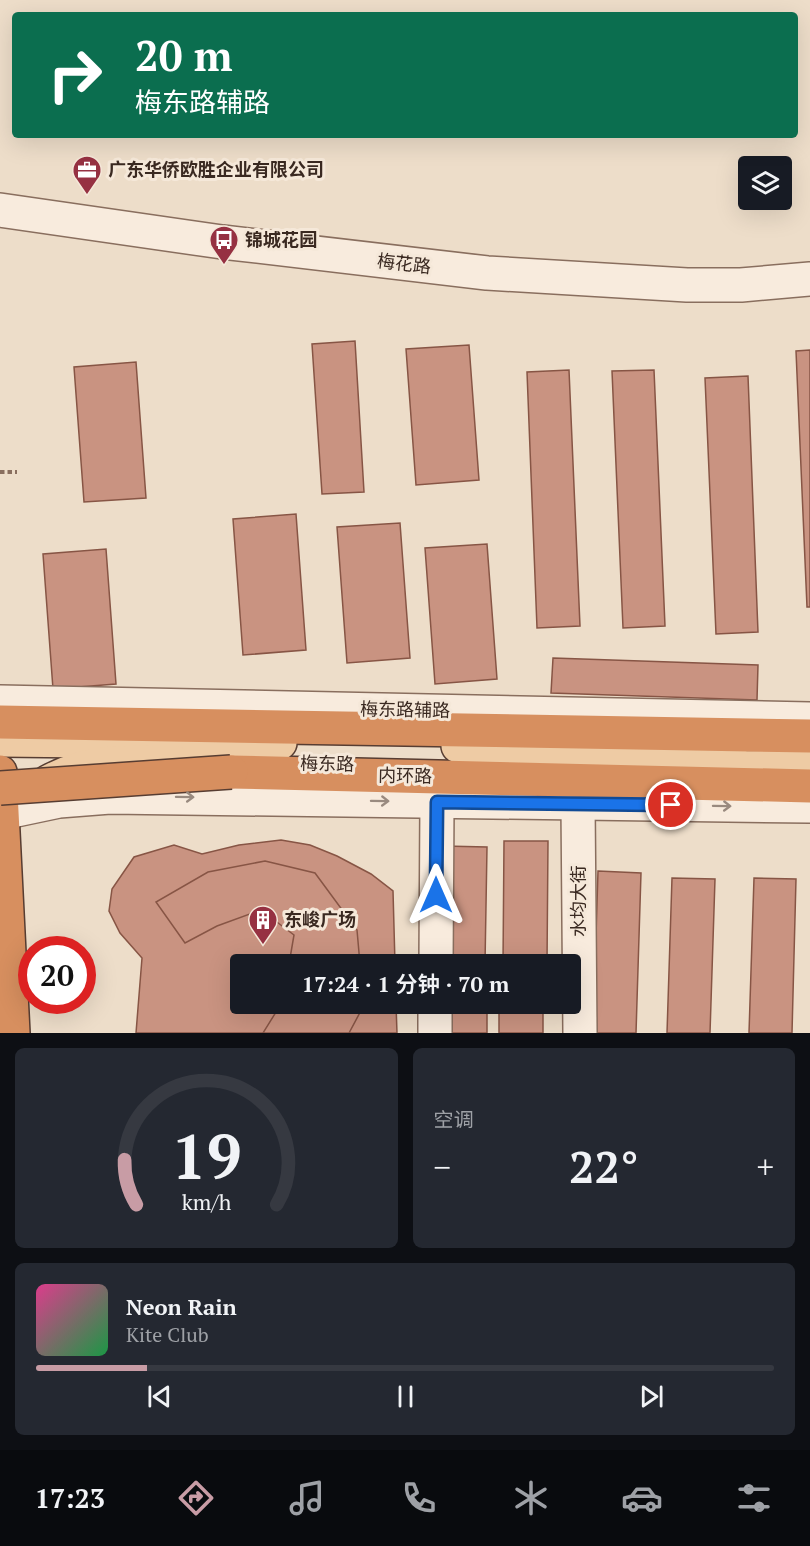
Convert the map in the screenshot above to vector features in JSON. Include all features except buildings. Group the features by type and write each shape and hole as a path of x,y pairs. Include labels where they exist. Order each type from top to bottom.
{"highway":[{"path":"0,722 810,736"},
{"path":"0,770 14,1033"},
{"name":"内环路","path":"0,770 231,772 810,786"},
{"path":"1,801 231,772"}],"main road":[{"name":"梅东路","path":"0,740 810,751"},
{"name":"梅东路","path":"1,801 17,801 63,774 84,766 104,763 810,767"}],"street":[{"name":"梅花路","path":"0,210 222,242 507,275 687,285 741,285 810,279"},
{"name":"梅东路辅路","path":"0,702 810,720"},
{"path":"1,801 59,801 110,797 810,806"},
{"path":"436,954 437,802"},
{"name":"水均大街","path":"578,804 580,1033"},
{"path":"435,1014 435,1033"}],"path":[{"path":"0,472 17,472"}],"place":[{"name":"广东华侨欧胜企业有限公司","path":"87,196"},
{"name":"锦城花园","path":"224,266"},
{"name":"东峻广场","path":"263,946"}],"route":[{"path":"436,895 437,802 671,805"}]}
